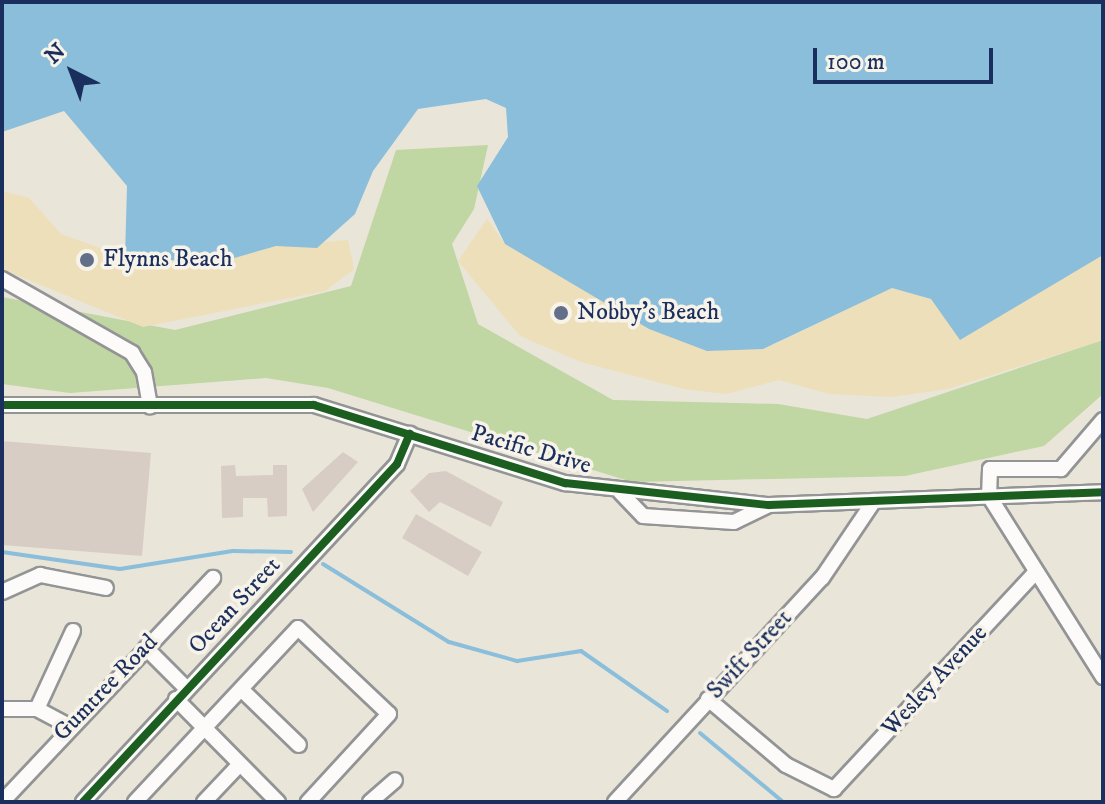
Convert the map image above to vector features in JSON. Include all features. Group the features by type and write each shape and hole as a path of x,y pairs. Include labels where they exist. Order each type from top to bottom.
{"street":[{"path":"2,279 132,353 142,364 150,406"},
{"name":"Pacific Drive","path":"2,405 314,405 504,467 621,493 643,516 734,522 769,505 874,501"},
{"path":"1103,420 1061,469 990,469 989,496 1103,677"},
{"name":"Ocean Street","path":"83,802 397,464 410,434"},
{"path":"1004,469 1006,495"},
{"path":"874,501 1103,492"},
{"name":"Swift Street","path":"615,802 828,571 874,501"},
{"name":"Wesley Avenue","path":"708,699 786,765 834,789 1036,572"},
{"path":"2,592 40,575 106,588"},
{"name":"Gumtree Road","path":"2,802 69,726 213,578"},
{"path":"135,802 298,628 389,714 308,802"},
{"path":"37,709 73,631"},
{"path":"146,648 203,726 270,799"},
{"path":"242,690 299,745"},
{"path":"2,709 37,709 69,726"},
{"path":"204,802 240,764"},
{"path":"370,802 395,780"}],"green space":[{"path":"488,145 474,209 452,244 478,324 613,400 778,404 867,419 1103,340 1103,394 1044,446 905,476 632,482 328,388 266,378 70,393 2,384 2,297 175,330 351,286 396,150"}],"sand":[{"name":"Flynns Beach","path":"2,191 29,198 61,234 125,257 217,263 276,246 348,240 354,269 325,291 143,327 2,269"},
{"name":"Nobby's Beach","path":"487,219 505,244 707,351 773,345 892,288 931,299 961,339 1103,255 1103,340 948,389 891,397 829,394 779,380 726,394 684,389 581,362 520,336 458,261"}],"water":[{"path":"2,2 1103,2 1103,255 960,340 931,299 892,288 763,349 707,351 649,329 505,244 477,186 508,137 506,108 486,99 418,109 373,171 355,214 317,248 276,246 217,263 125,257 127,186 64,111 2,132"}],"building":[{"path":"2,441 151,453 142,556 2,545"},
{"path":"343,452 358,462 313,512 302,489"},
{"path":"235,465 236,476 273,475 273,465 287,465 287,516 268,517 267,498 243,498 243,517 222,518 221,466"},
{"path":"446,471 503,502 491,527 440,502 429,512 410,491 429,473"},
{"path":"416,514 482,552 468,576 402,538"}],"waterway":[{"path":"2,552 120,569 233,551 291,552"},
{"path":"323,564 449,642 517,661 581,651 667,711"},
{"path":"700,733 783,802"}],"cycle path":[{"path":"2,405 314,405 565,483 769,505 1103,492"},
{"path":"83,802 397,464 410,434"}],"place":[{"name":"Flynns Beach","path":"87,260"},
{"name":"Nobby's Beach","path":"561,313"}]}
